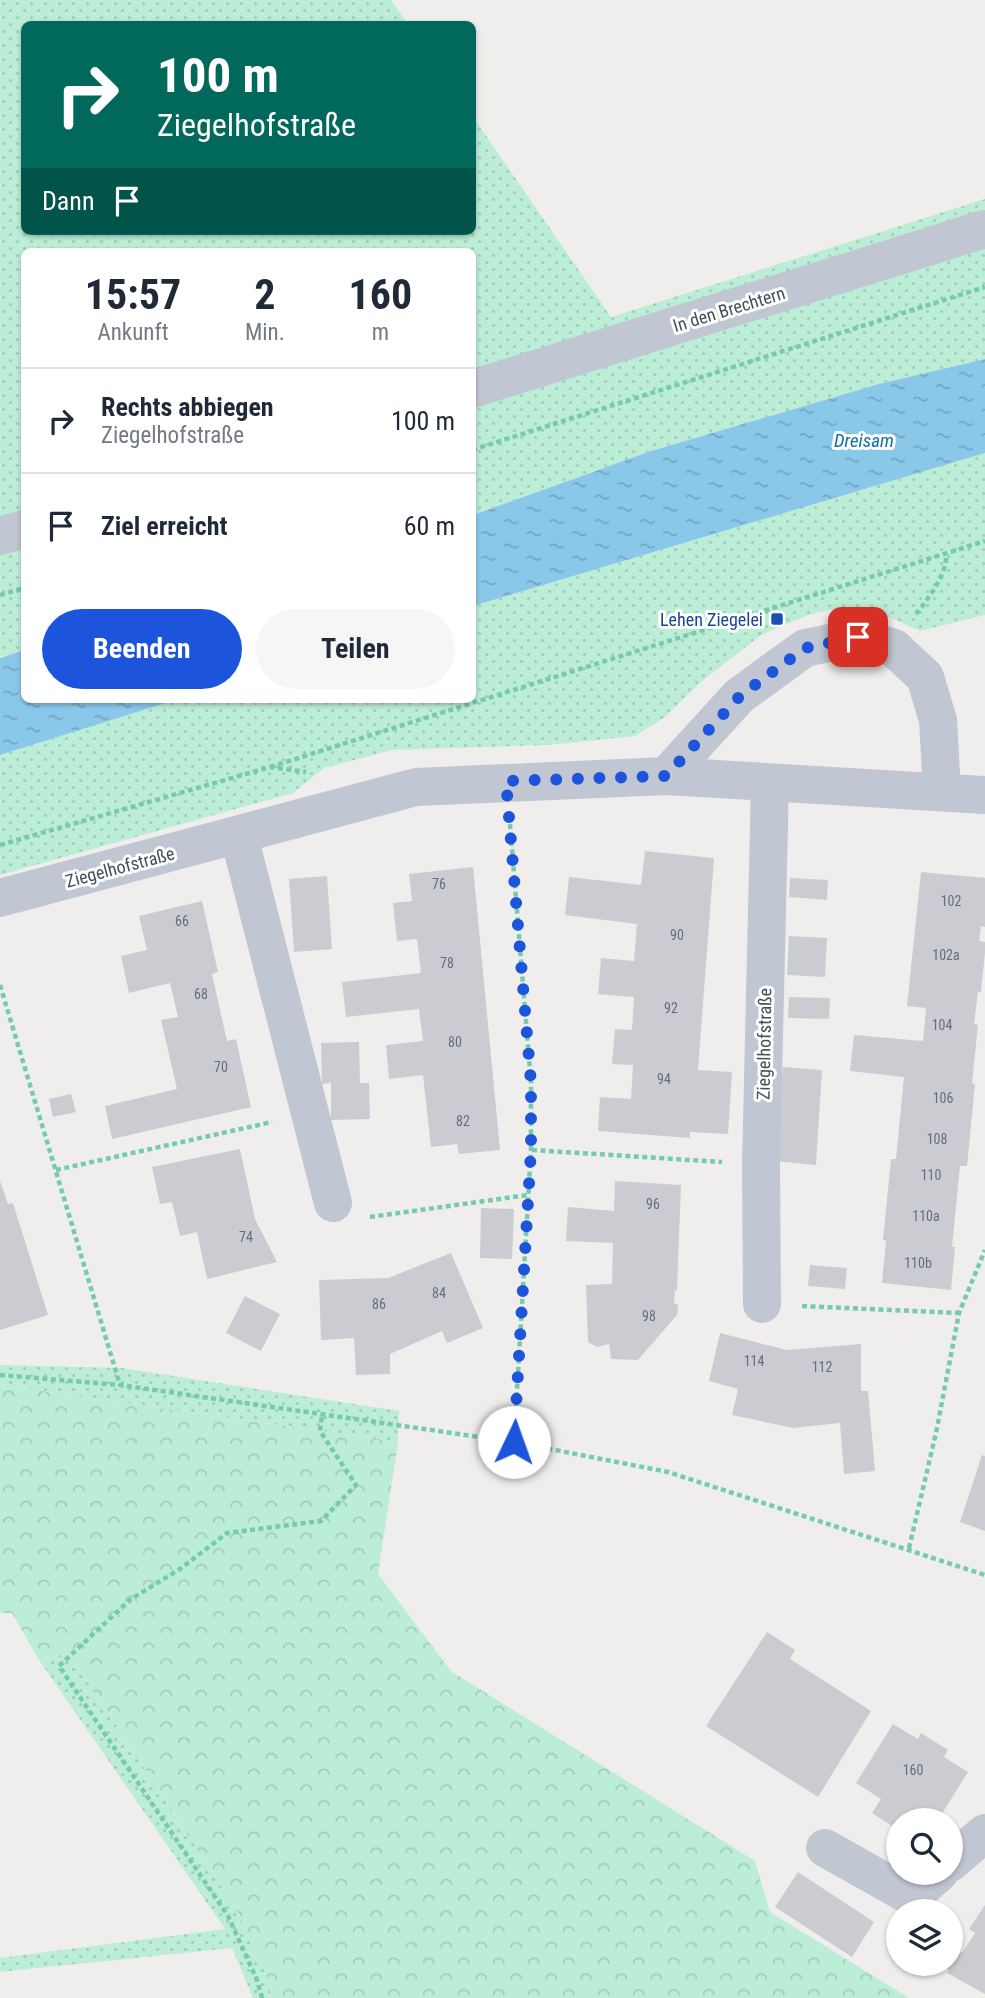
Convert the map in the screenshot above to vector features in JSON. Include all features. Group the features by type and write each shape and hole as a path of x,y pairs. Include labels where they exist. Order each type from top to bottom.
{"street":[{"name":"In den Brechtern","path":"476,388 985,229"},
{"path":"0,536 21,530"},
{"path":"666,776 740,696 805,648 858,637 894,648 925,677 938,720 942,792"},
{"name":"Ziegelhofstraße","path":"0,898 416,787 666,776 985,795"},
{"name":"Ziegelhofstraße","path":"762,1304 761,1164 770,783"},
{"path":"239,836 333,1203"},
{"path":"963,1852 985,1833"},
{"path":"825,1848 886,1882"},
{"path":"891,1885 912,1897 925,1885"}],"path":[{"path":"476,449 985,287"},
{"path":"476,702 985,541"},
{"path":"894,648 926,601 947,563 946,554"},
{"path":"0,595 21,589"},
{"path":"0,845 270,767 473,703"},
{"path":"270,767 310,772"},
{"path":"506,781 531,1083 531,1150 514,1442"},
{"path":"0,985 120,1385"},
{"path":"56,1170 311,1114"},
{"path":"531,1150 761,1164"},
{"path":"333,1203 364,1218 528,1195"},
{"path":"909,1548 936,1433 959,1314 985,1250"},
{"path":"762,1304 959,1314"},
{"path":"0,1375 120,1385 514,1442 667,1472 985,1574"},
{"path":"262,1998 257,1980 228,1916 59,1666 131,1599 180,1569 227,1534 321,1521 356,1485 320,1430 322,1415"}],"green space":[{"path":"0,0 391,0 406,21 21,21 21,235 476,235 476,121 611,317 985,199 985,359 879,384 651,451 476,514 476,248 21,248 21,651 0,657"},
{"path":"985,453 985,615 920,631 878,612 833,609 808,615 761,635 702,681 665,717 635,736 548,745 392,750 324,768 293,793 0,875 0,755 164,703 476,703 476,605"},
{"path":"0,1365 122,1368 399,1411 398,1442 0,1385"},
{"path":"0,1385 398,1442 378,1574 451,1671 755,1861 770,1912 909,1998 272,1998 265,1972 235,1907 69,1653 39,1660 12,1613 0,1613"},
{"path":"69,1653 235,1907 265,1972 272,1998 253,1998 232,1948 0,1972 0,1958 225,1929 39,1660"}],"water":[{"name":"Dreisam","path":"985,359 985,453 476,605 476,514 651,451 879,384"},
{"path":"21,651 21,703 165,703 0,755 0,658"}],"building":[{"path":"645,851 714,858 698,1070 732,1072 728,1134 690,1132 690,1138 598,1131 600,1097 631,1099 633,1065 612,1064 615,1029 632,1030 634,997 598,994 601,958 634,961 637,924 565,915 569,877 641,885"},
{"path":"473,867 500,1150 459,1154 457,1144 431,1147 423,1075 389,1079 386,1045 423,1041 419,1009 346,1017 342,982 421,973 417,939 397,941 393,903 412,901 409,874"},
{"path":"921,872 985,878 985,927 981,926 979,941 985,942 985,952 974,1024 978,1025 972,1083 975,1084 967,1166 960,1166 952,1247 955,1247 951,1290 882,1283 886,1240 883,1240 891,1159 896,1159 904,1077 850,1071 854,1035 923,1041 926,1008 907,1006"},
{"path":"327,876 332,949 294,952 289,879"},
{"path":"790,878 828,880 827,900 789,897"},
{"path":"202,901 218,972 212,974 227,1041 236,1039 251,1107 112,1139 105,1106 177,1089 161,1020 178,1017 170,983 129,993 121,956 147,950 139,916"},
{"path":"789,936 827,938 825,977 787,975"},
{"path":"789,997 830,998 829,1019 788,1018"},
{"path":"359,1042 360,1083 369,1083 370,1119 331,1120 331,1083 322,1084 321,1043"},
{"path":"783,1067 822,1070 816,1165 774,1161"},
{"path":"71,1094 76,1112 53,1117 49,1099"},
{"path":"240,1149 255,1219 277,1262 207,1279 197,1232 180,1236 172,1202 160,1204 152,1167"},
{"path":"0,1181 8,1204 13,1203 48,1315 0,1330"},
{"path":"615,1181 681,1185 677,1290 674,1304 678,1304 677,1315 638,1360 611,1359 609,1344 597,1347 588,1342 586,1285 612,1284 613,1243 566,1241 568,1207 614,1211"},
{"path":"481,1208 514,1209 512,1259 480,1258"},
{"path":"451,1253 483,1328 447,1343 442,1331 390,1354 390,1374 356,1375 354,1338 321,1340 319,1280 388,1278"},
{"path":"810,1265 847,1268 845,1289 808,1286"},
{"path":"245,1296 280,1314 261,1351 226,1333"},
{"path":"720,1333 786,1350 861,1344 861,1391 868,1391 875,1471 844,1474 840,1423 793,1428 732,1415 738,1389 709,1381"},
{"path":"982,1455 985,1456 985,1531 960,1522"},
{"path":"767,1632 795,1650 790,1659 871,1711 818,1797 706,1726"},
{"path":"893,1724 918,1739 921,1733 948,1750 944,1757 968,1772 946,1808 886,1808 886,1822 872,1813 881,1799 856,1783"},
{"path":"798,1872 874,1922 852,1957 775,1907"},
{"path":"985,1905 985,1994 952,1976 963,1976 963,1951 975,1933 969,1929"}],"place":[{"name":"Lehen Ziegelei","path":"777,619"}],"route":[{"path":"514,1442 531,1150 531,1083 506,781 666,776 740,696 805,648 858,637"}]}
